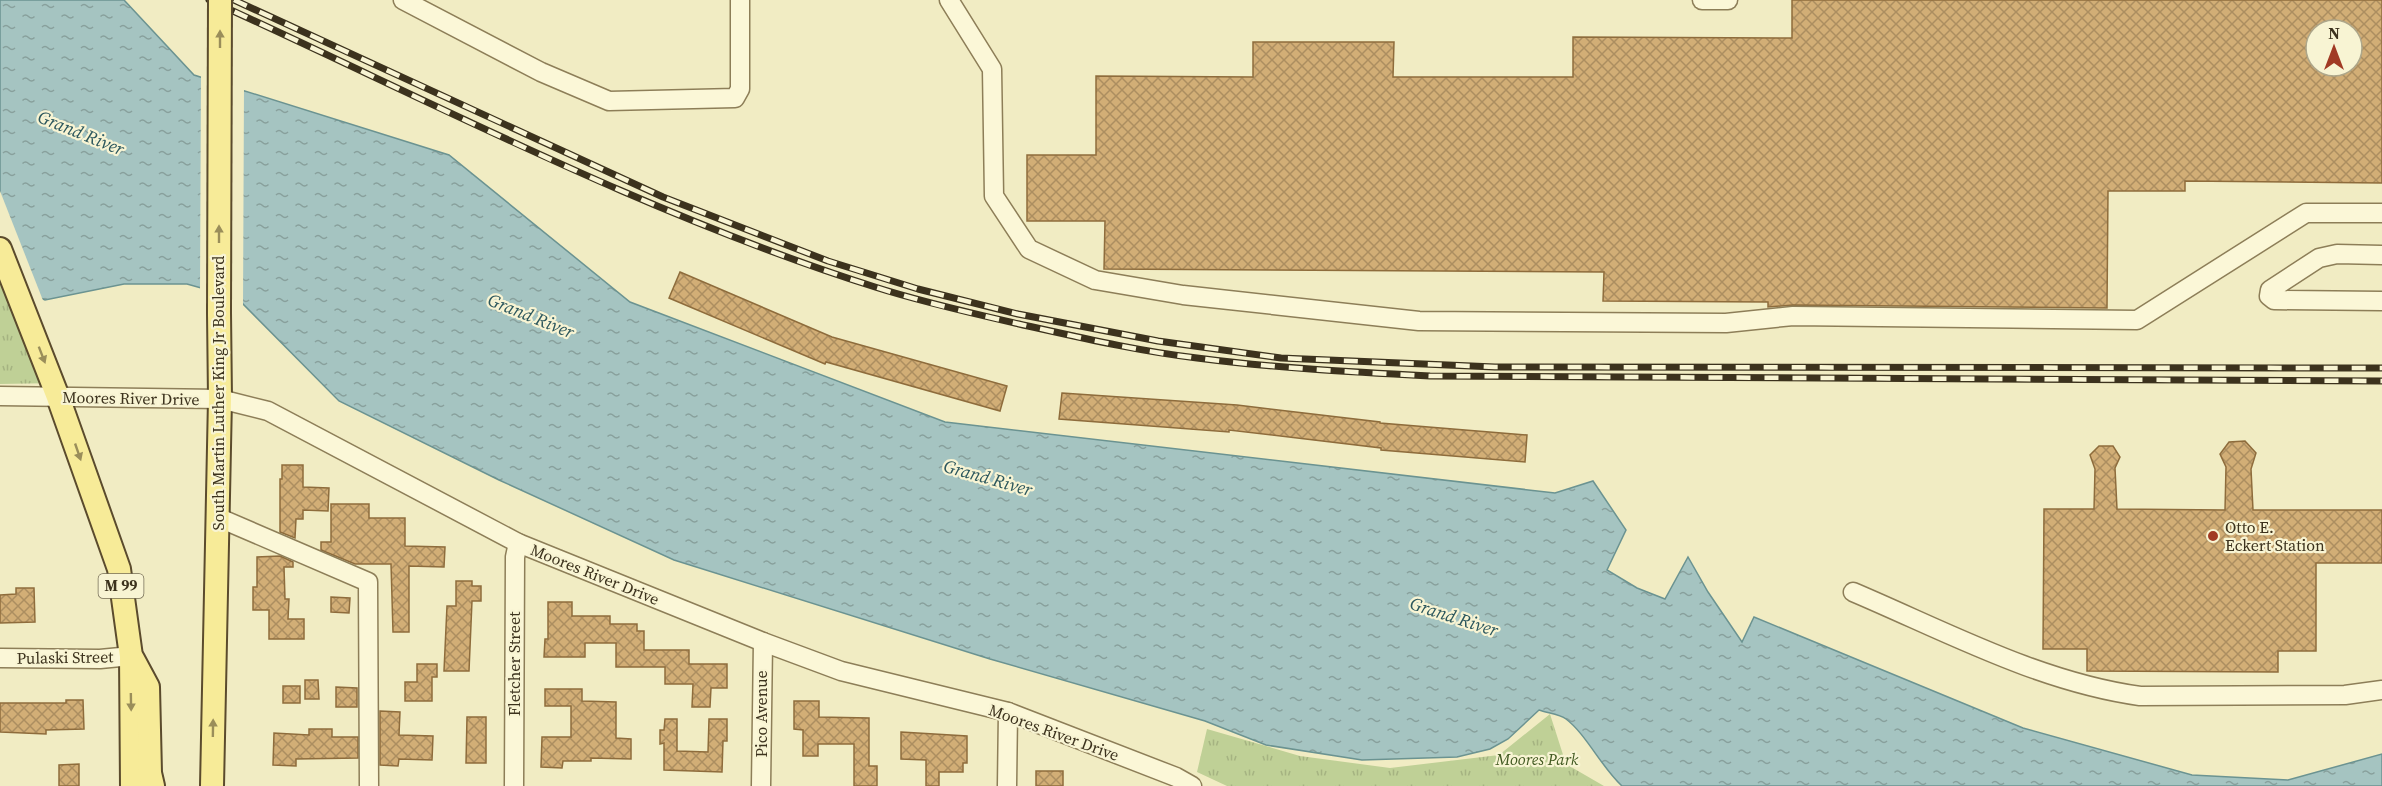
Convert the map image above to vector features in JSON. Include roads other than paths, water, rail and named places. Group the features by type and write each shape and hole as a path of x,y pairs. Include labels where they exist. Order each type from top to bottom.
{"main road":[{"name":"South Martin Luther King Jr Boulevard","path":"212,786 220,399 220,0"},
{"name":"M 99","path":"0,249 58,397 119,569 131,656 132,786"},
{"path":"131,656 148,687 150,772 153,786"}],"street":[{"path":"403,0 541,72 609,101 735,98 740,89 740,0"},
{"path":"949,0 992,69 994,196 1029,249 1095,280 1183,295 1419,321 1726,323 1793,316 2137,320 2306,213 2382,213"},
{"path":"1702,0 1728,0"},
{"path":"2382,255 2337,254 2319,258 2270,290 2269,296 2274,300 2382,301"},
{"name":"Moores River Drive","path":"0,396 220,399 268,411 518,543 841,671 1008,712 1176,777 1192,786"},
{"path":"217,517 368,582 369,786"},
{"name":"Fletcher Street","path":"514,786 515,557 518,543"},
{"path":"1852,592 2029,667 2108,692 2139,696 2345,695 2382,690"},
{"name":"Pico Avenue","path":"761,786 763,642"},
{"name":"Pulaski Street","path":"0,658 100,659 131,656"},
{"path":"1007,786 1008,712"}],"water":[{"name":"Grand River","path":"0,0 124,0 194,75 449,155 630,302 945,422 1555,493 1593,481 1626,530 1607,570 1637,588 1665,599 1688,557 1708,592 1742,642 1754,617 2023,728 2192,775 2288,780 2382,754 2382,786 1622,786 1573,725 1560,716 1539,710 1508,739 1490,749 1457,757 1362,760 1266,745 1205,721 990,659 674,560 499,480 339,401 237,298 187,284 124,284 45,300 0,280"}],"railway":[{"path":"209,0 538,154 704,225 789,258 875,287 983,316 1152,352 1284,367 1430,376 2382,381"},
{"path":"234,0 663,197 828,261 918,289 1018,314 1158,341 1281,358 1495,367 2382,368"}],"place":[{"name":"Otto E. Eckert Station","path":"2213,536"}],"park label":[{"name":"Moores Park","path":"1537,759"}]}
